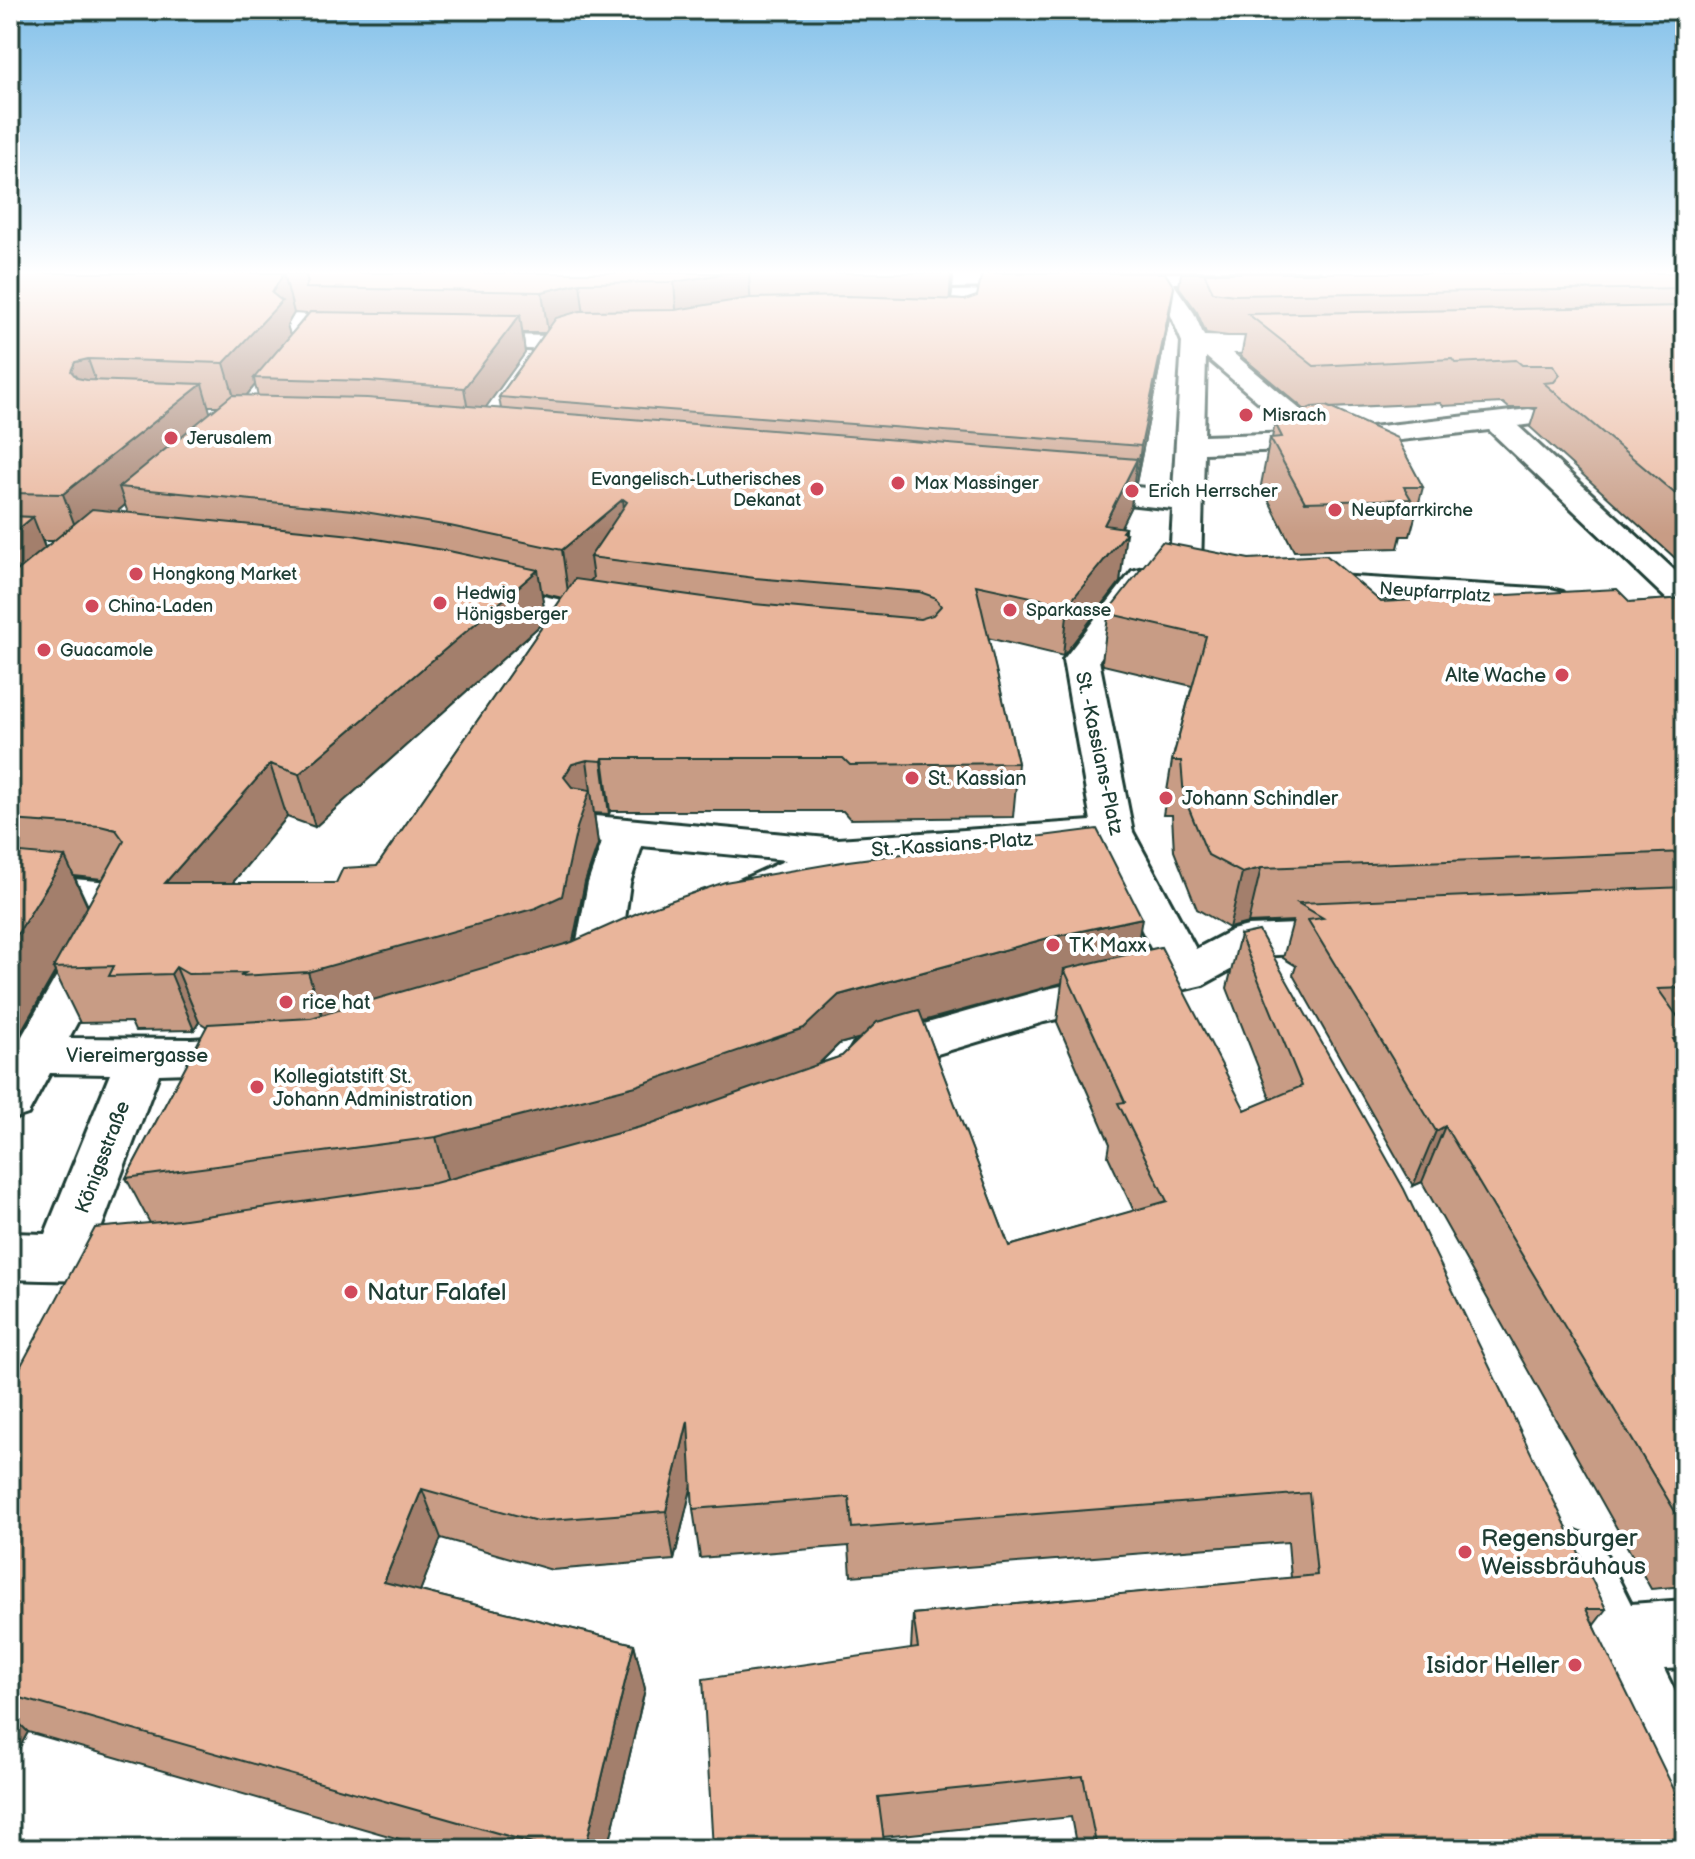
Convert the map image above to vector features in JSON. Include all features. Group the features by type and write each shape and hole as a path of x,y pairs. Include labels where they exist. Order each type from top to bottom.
{"street":[{"path":"532,367 540,360"},
{"path":"1185,577 1190,445 1198,360"},
{"path":"1221,360 1321,441"},
{"path":"1190,445 1321,441 1529,417"},
{"path":"1496,421 1685,598"},
{"path":"1038,486 1131,493 1187,502"},
{"name":"Neupfarrplatz","path":"1081,660 1143,578 1185,577 1583,601"},
{"path":"459,587 597,619 641,625"},
{"path":"1641,604 1685,606"},
{"name":"St. -Kassians-Platz","path":"1081,660 1113,832 1187,974"},
{"name":"St.-Kassians-Platz","path":"639,943 580,970 609,883 611,830 839,852 1113,832"},
{"name":"St.-Kassians-Platz","path":"710,911 839,852"},
{"path":"10,888 123,897 10,1101"},
{"path":"835,1082 857,1060 1043,1006 1187,974 1248,941 1388,935"},
{"path":"1248,941 1277,991"},
{"name":"Viereimergasse","path":"37,1055 192,1057 297,1049"},
{"name":"Königsstraße","path":"69,1275 141,1057"},
{"path":"10,1256 69,1275 181,1249"},
{"path":"1551,1513 1685,1788"},
{"path":"1613,1639 1685,1634"}],"building":[{"path":"10,360 85,360 75,362 71,371 77,378 87,380 202,384 63,494 10,493"},
{"path":"114,360 227,360 224,363"},
{"path":"269,360 486,360 464,388 369,381 254,378"},
{"path":"526,360 1159,360 1141,446 499,397"},
{"path":"1306,360 1437,360 1314,366"},
{"path":"1453,360 1685,360 1685,502 1544,383 1554,382 1560,375 1553,365 1522,365 1516,360 1455,363"},
{"path":"232,395 367,398 1137,459 1104,525 1125,528 1122,532 1126,533 1068,605 976,585 1018,763 850,765 843,758 587,760 572,764 564,777 572,787 590,790 577,828 562,896 536,908 308,972 240,976 245,973 188,974 176,967 171,974 109,976 114,966 53,968 124,841 116,830 100,826 10,820 10,757 18,746 10,736 10,577 92,509 352,535 538,570 299,774 270,764 165,883 336,883 343,868 377,866 575,579 754,604 920,619 933,615 941,606 934,597 920,592 755,578 590,557 627,502 623,499 562,550 450,526 353,510 119,487"},
{"path":"1326,406 1397,438 1423,487 1404,487 1411,499 1305,502 1270,438 1282,437 1275,423 1312,407"},
{"path":"10,516 33,517 10,536"},
{"path":"1162,542 1249,559 1326,555 1381,602 1617,589 1630,602 1685,598 1685,852 1261,868 1242,873 1208,855 1184,797 1181,761 1172,761 1206,636 1110,614 1109,610"},
{"path":"1097,829 1142,918 1048,938 839,995 804,1028 636,1086 436,1137 126,1178 208,1024 311,1018 572,942 644,910 725,882 848,861"},
{"path":"10,852 65,857 10,946"},
{"path":"1685,887 1685,988 1658,989 1685,1027 1685,1037 1673,1039 1685,1056 1685,1528 1445,1126 1436,1131 1308,920 1323,918 1298,903"},
{"path":"1259,931 1404,1189 1606,1609 1586,1609 1685,1812 1685,1849 1097,1849 1083,1776 878,1797 885,1849 713,1849 703,1679 918,1648 913,1614 1317,1575 1309,1493 852,1528 849,1497 693,1509 688,1421 666,1511 537,1521 422,1489 384,1582 634,1644 585,1849 554,1849 10,1695 10,1386 95,1228 171,1221 435,1183 644,1126 842,1056 877,1022 919,1010 1009,1246 1167,1201 1118,1103 1125,1102 1064,969 1161,947 1245,1110 1302,1086 1240,935"}],"place":[{"name":"Misrach","path":"1246,415"},
{"name":"Jerusalem","path":"171,438"},
{"name":"Max Massinger","path":"898,483"},
{"name":"Evangelisch-Lutherisches Dekanat","path":"817,489"},
{"name":"Erich Herrscher","path":"1132,491"},
{"name":"Neupfarrkirche","path":"1335,510"},
{"name":"Hongkong Market","path":"136,574"},
{"name":"Hedwig Hönigsberger","path":"440,603"},
{"name":"China-Laden","path":"92,606"},
{"name":"Sparkasse","path":"1010,610"},
{"name":"Guacamole","path":"44,650"},
{"name":"Alte Wache","path":"1562,675"},
{"name":"St. Kassian","path":"912,778"},
{"name":"Johann Schindler","path":"1166,798"},
{"name":"TK Maxx","path":"1053,945"},
{"name":"rice hat","path":"286,1002"},
{"name":"Kollegiatstift St. Johann Administration","path":"257,1087"},
{"name":"Natur Falafel","path":"351,1292"},
{"name":"Regensburger Weissbräuhaus","path":"1465,1552"},
{"name":"Isidor Heller","path":"1575,1665"}]}
